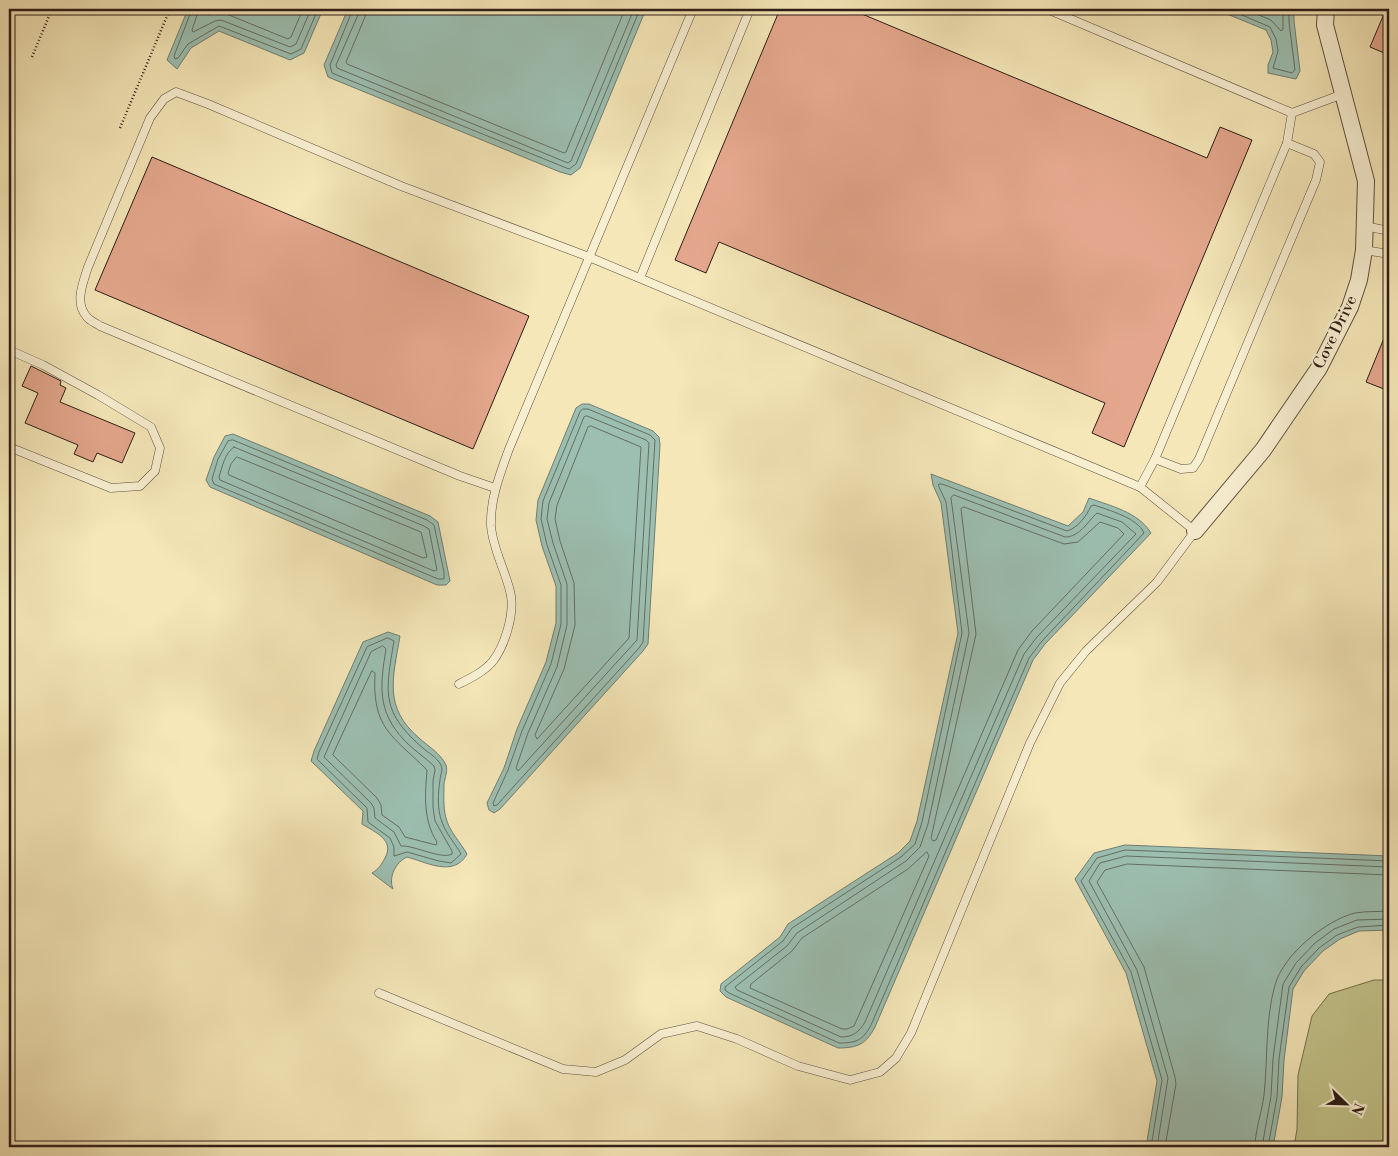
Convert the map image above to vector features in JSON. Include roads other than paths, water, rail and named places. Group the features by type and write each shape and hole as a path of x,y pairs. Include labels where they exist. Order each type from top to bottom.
{"street":[{"name":"Cove Drive","path":"1195,531 1263,450 1318,368 1350,307 1359,280 1364,250 1366,181 1325,25 1326,9"}],"lane":[{"path":"459,684 478,674 493,661 509,632 511,597 491,527 495,488 509,449 693,9"},
{"path":"640,278 750,9"},
{"path":"1047,9 1292,113 1343,94"},
{"path":"379,993 563,1069 596,1072 625,1060 661,1034 697,1026 737,1039 798,1066 850,1080 880,1072 896,1058 911,1033 1030,743 1060,683 1086,651 1157,582 1195,531 1140,487 589,257 400,186 208,104 176,92 164,99 150,118 88,267 81,289 80,303 87,317 100,326 460,476 495,488"},
{"path":"1140,487 1155,458 1287,143 1292,113"},
{"path":"1155,458 1181,470 1193,468 1199,459 1313,189 1320,162 1314,154 1287,143"},
{"path":"1364,226 1389,231"},
{"path":"1364,250 1389,254"},
{"path":"9,350 75,382 151,427 160,448 155,471 140,486 111,488 9,447"}],"water":[{"path":"188,9 323,9 304,53 290,60 219,31 191,48 177,69 167,60"},
{"path":"348,9 646,9 580,168 571,175 328,77 324,65"},
{"path":"1215,9 1294,9 1300,71 1296,79 1268,73 1268,65 1273,52 1271,40 1266,30"},
{"path":"582,404 589,404 653,431 659,437 648,644 500,809 494,813 489,810 487,803 504,768 517,729 546,662 556,623 556,586 542,546 536,520 538,500 576,408"},
{"path":"233,434 430,516 438,522 450,581 446,585 437,585 210,487 206,480 214,457 225,436"},
{"path":"931,474 1068,526 1083,512 1089,498 1131,515 1146,526 1151,533 1045,644 1033,660 875,1027 861,1044 838,1048 726,997 720,991 721,984 780,937 788,924 898,853 910,841 917,821 958,633 941,503 933,485"},
{"path":"388,632 400,636 393,679 395,703 400,715 408,726 438,754 446,765 447,772 444,784 445,814 450,828 467,854 455,865 447,867 431,865 407,857 399,862 394,870 392,875 393,889 372,873 380,867 385,858 387,852 386,841 362,824 363,811 311,761 363,642"},
{"path":"1125,845 1389,856 1389,930 1359,931 1340,939 1323,951 1304,971 1293,989 1284,1060 1282,1097 1273,1147 1146,1147 1157,1081 1126,973 1075,879 1094,853"}]}
